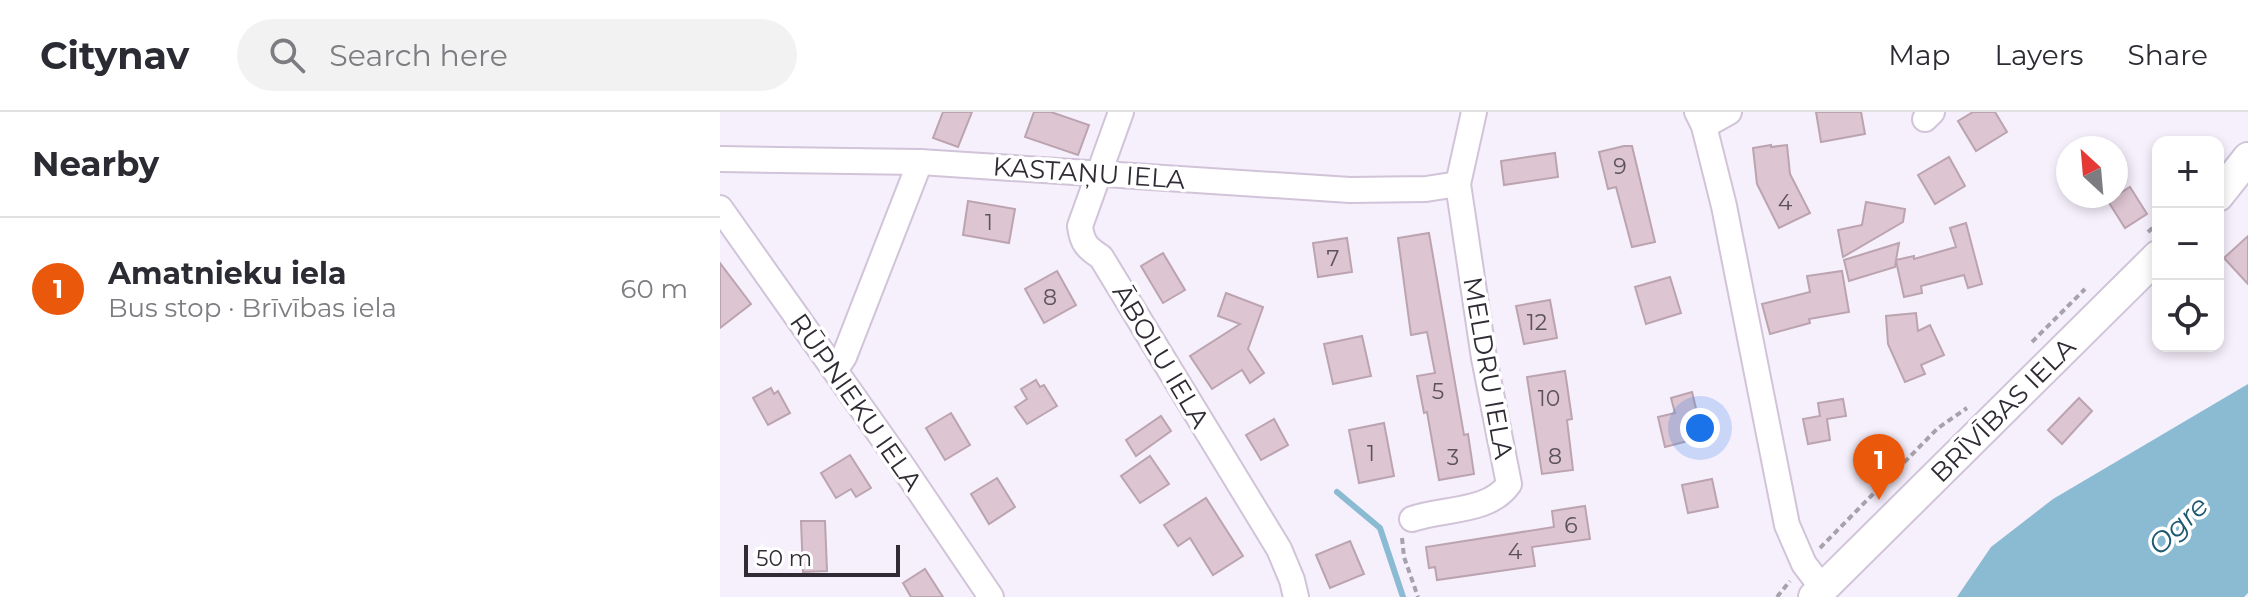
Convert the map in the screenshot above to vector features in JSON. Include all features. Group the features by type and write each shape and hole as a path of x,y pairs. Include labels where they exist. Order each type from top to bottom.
{"main road":[{"path":"2224,188 2248,158"},
{"name":"BRĪVĪBAS IELA","path":"1819,593 2149,248"}],"street":[{"name":"ĀBOLU IELA","path":"1121,112 1080,226 1082,239 1087,248 1101,257 1279,549 1296,597"},
{"name":"MELDRU IELA","path":"1412,519 1490,501 1509,484 1484,358 1458,184 1474,112"},
{"path":"1729,112 1700,119 1724,206 1787,525 1819,593"},
{"name":"KASTAŅU IELA","path":"720,159 920,162 1350,190 1426,189 1458,184"},
{"path":"835,370 844,357 920,162"},
{"name":"RŪPNIEKU IELA","path":"720,208 991,597"}],"path":[{"path":"2028,347 2086,289"},
{"path":"1777,597 1804,564 1938,428 1967,407"},
{"path":"1412,519 1404,526 1402,538 1404,557 1418,597"}],"water":[{"name":"Ogre","path":"2248,384 2248,593 2244,597 1957,597 1991,547 2053,499"}],"building":[{"path":"943,112 972,112 958,147 933,138"},
{"path":"1034,112 1051,112 1089,125 1078,155 1025,137"},
{"path":"1816,112 1861,112 1865,134 1821,142"},
{"path":"1973,112 1995,112 2007,132 1976,151 1958,121"},
{"path":"1787,145 1790,174 1810,213 1779,228 1757,184 1753,148"},
{"path":"1632,146 1655,242 1632,247 1616,187 1608,189 1599,152"},
{"path":"1555,153 1558,177 1504,185 1501,161"},
{"path":"1949,157 1965,186 1935,204 1918,175"},
{"path":"2128,188 2147,214 2125,228 2112,208 2128,208"},
{"path":"968,201 1015,209 1009,243 963,235"},
{"path":"1866,202 1905,209 1903,222 1843,257 1838,230 1862,225"},
{"path":"1966,223 1982,284 1968,288 1964,275 1921,286 1922,293 1904,297 1896,261 1895,267 1849,281 1844,260 1899,243 1896,260 1914,256 1914,259 1956,247 1950,228"},
{"path":"1429,233 1464,435 1468,434 1474,474 1439,480 1417,376 1435,373 1427,332 1411,335 1398,238"},
{"path":"2248,236 2248,284 2224,258"},
{"path":"1347,238 1352,272 1318,277 1313,243"},
{"path":"1163,253 1185,290 1163,303 1141,266"},
{"path":"720,263 751,304 720,328"},
{"path":"1057,271 1076,305 1044,323 1025,289"},
{"path":"1842,271 1849,312 1809,319 1810,323 1770,334 1762,304 1810,292 1807,276"},
{"path":"1670,277 1681,313 1646,324 1635,287"},
{"path":"1226,293 1263,307 1248,349 1264,373 1250,383 1242,370 1212,389 1190,356 1240,324 1218,316"},
{"path":"1550,300 1557,338 1524,344 1516,306"},
{"path":"1916,313 1918,331 1930,325 1944,355 1921,365 1925,374 1905,382 1888,344 1886,316"},
{"path":"1362,336 1371,376 1333,384 1324,344"},
{"path":"1565,371 1572,419 1567,420 1573,470 1542,474 1527,377"},
{"path":"1036,380 1040,387 1044,385 1057,406 1027,424 1015,407 1027,399 1021,389"},
{"path":"771,388 774,394 778,391 790,413 768,425 753,398"},
{"path":"1692,392 1703,437 1665,447 1658,417 1675,413 1671,398"},
{"path":"2079,398 2092,411 2062,444 2048,430"},
{"path":"1843,399 1846,416 1827,419 1830,440 1808,444 1803,419 1820,416 1818,403"},
{"path":"951,413 970,445 945,460 926,428"},
{"path":"1161,416 1171,431 1136,456 1126,440"},
{"path":"1274,419 1288,445 1261,460 1246,435"},
{"path":"1384,423 1394,476 1359,483 1349,430"},
{"path":"850,455 871,488 856,497 851,489 836,498 821,473"},
{"path":"1150,456 1169,484 1140,503 1121,476"},
{"path":"997,478 1015,507 989,524 971,494"},
{"path":"1712,479 1718,507 1688,513 1682,485"},
{"path":"1206,498 1243,556 1213,575 1190,538 1178,546 1164,525"},
{"path":"1585,506 1590,539 1532,547 1535,566 1437,580 1435,567 1429,568 1426,547 1554,527 1552,511"},
{"path":"801,521 825,521 827,571 803,572"},
{"path":"1350,541 1364,574 1330,588 1316,555"},
{"path":"925,569 943,597 911,597 903,583"}],"waterway":[{"path":"1337,492 1380,528 1403,597"}],"place":[{"name":"Amatnieku iela","path":"1879,500"}]}
